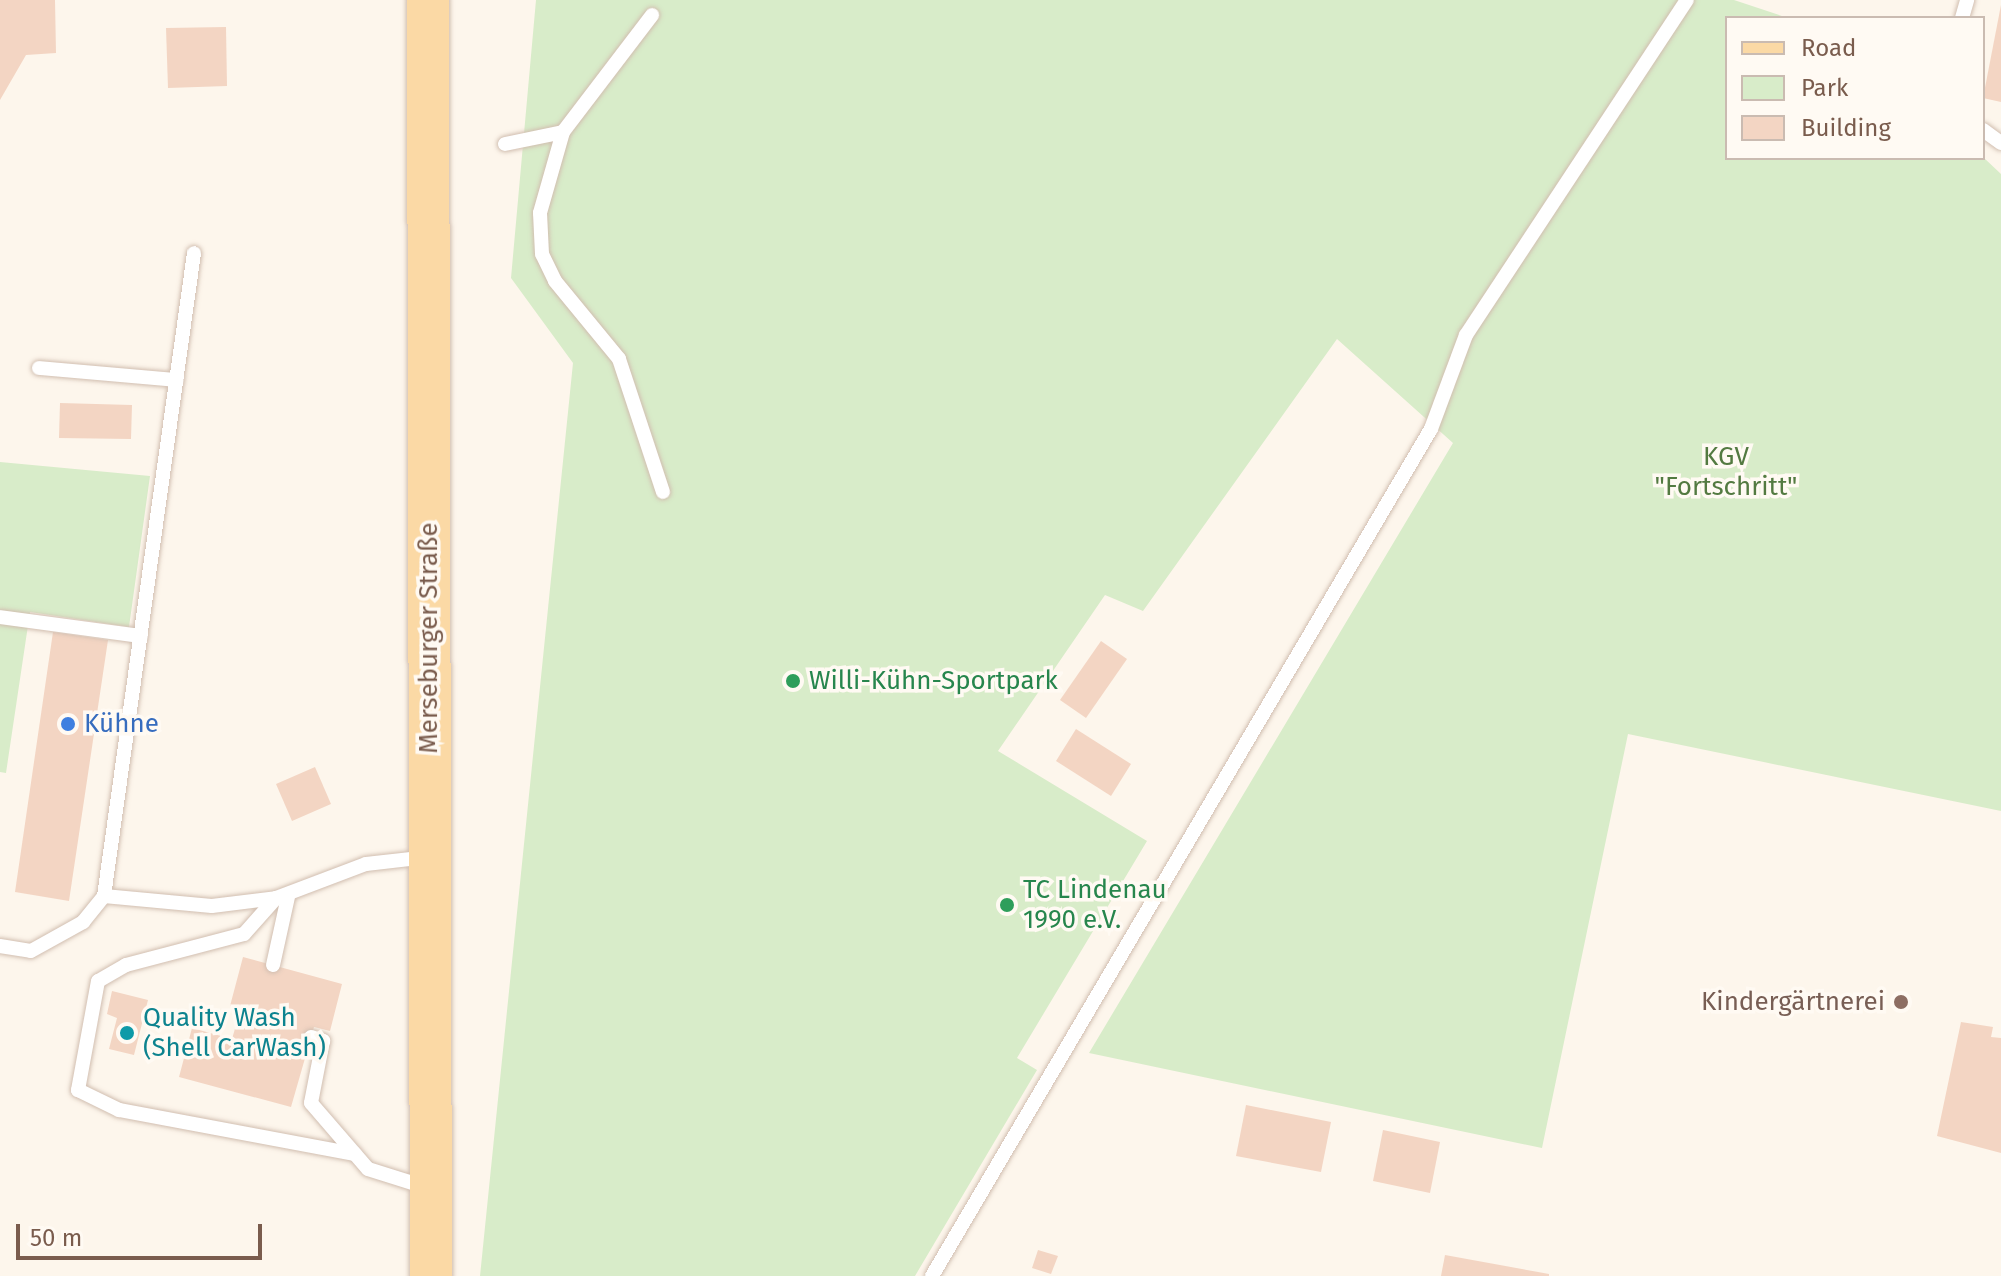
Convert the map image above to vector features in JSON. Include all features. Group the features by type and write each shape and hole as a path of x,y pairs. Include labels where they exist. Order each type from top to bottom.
{"main road":[{"name":"Merseburger Straße","path":"428,0 431,1276"}],"lane":[{"path":"932,1276 1431,429 1466,335 1687,0"},
{"path":"652,15 563,132 540,213 542,254 555,281 619,359 663,492"},
{"path":"505,144 563,132"},
{"path":"0,946 31,951 83,922 104,896 194,253"},
{"path":"39,368 176,380"},
{"path":"0,617 141,636"},
{"path":"104,896 171,905 282,897 366,864 428,857"},
{"path":"273,965 282,897"},
{"path":"282,897 244,934 126,965 98,981 78,1090 149,1116 355,1154"},
{"path":"311,1037 323,1041 311,1103 368,1169 430,1188"}],"green space":[{"name":"KGV \"Fortschritt\"","path":"536,0 1734,0 1782,16 1725,16 1725,160 1985,159 2001,174 2001,811 1628,734 1542,1148 1089,1053 1453,443 1337,339 1143,611 1105,595 998,751 1147,841 1017,1058 1037,1070 915,1276 480,1276 573,363 511,278"},
{"path":"0,462 150,476 129,627 30,612 6,773 0,772"}],"building":[{"path":"0,0 55,0 56,53 26,55 0,100"},
{"path":"2001,5 2001,102 1985,98"},
{"path":"226,27 227,86 168,88 166,28"},
{"path":"60,403 132,405 131,439 59,438"},
{"name":"Kühne","path":"53,632 108,640 69,901 15,892"},
{"path":"1101,641 1127,659 1086,718 1060,700"},
{"path":"1076,729 1131,764 1111,796 1056,761"},
{"path":"315,767 331,804 292,821 276,784"},
{"path":"243,957 342,984 330,1031 314,1027 291,1107 179,1077 192,1028 232,1039 241,1008 230,1006"},
{"name":"Quality Wash (Shell CarWash)","path":"112,991 148,1000 134,1055 109,1049 117,1018 107,1014"},
{"path":"1961,1022 1993,1027 1991,1037 2001,1038 2001,1153 1937,1136"},
{"path":"1246,1105 1331,1122 1321,1172 1236,1156"},
{"path":"1383,1130 1440,1142 1430,1193 1373,1181"},
{"path":"1038,1250 1058,1256 1051,1274 1032,1268"},
{"path":"1445,1255 1549,1274 1549,1276 1441,1276"}],"place":[{"name":"Willi-Kühn-Sportpark","path":"793,681"},
{"name":"Kühne","path":"68,724"},
{"name":"TC Lindenau 1990 e.V.","path":"1007,905"},
{"name":"Kindergärtnerei","path":"1901,1002"},
{"name":"Quality Wash (Shell CarWash)","path":"127,1033"}]}
